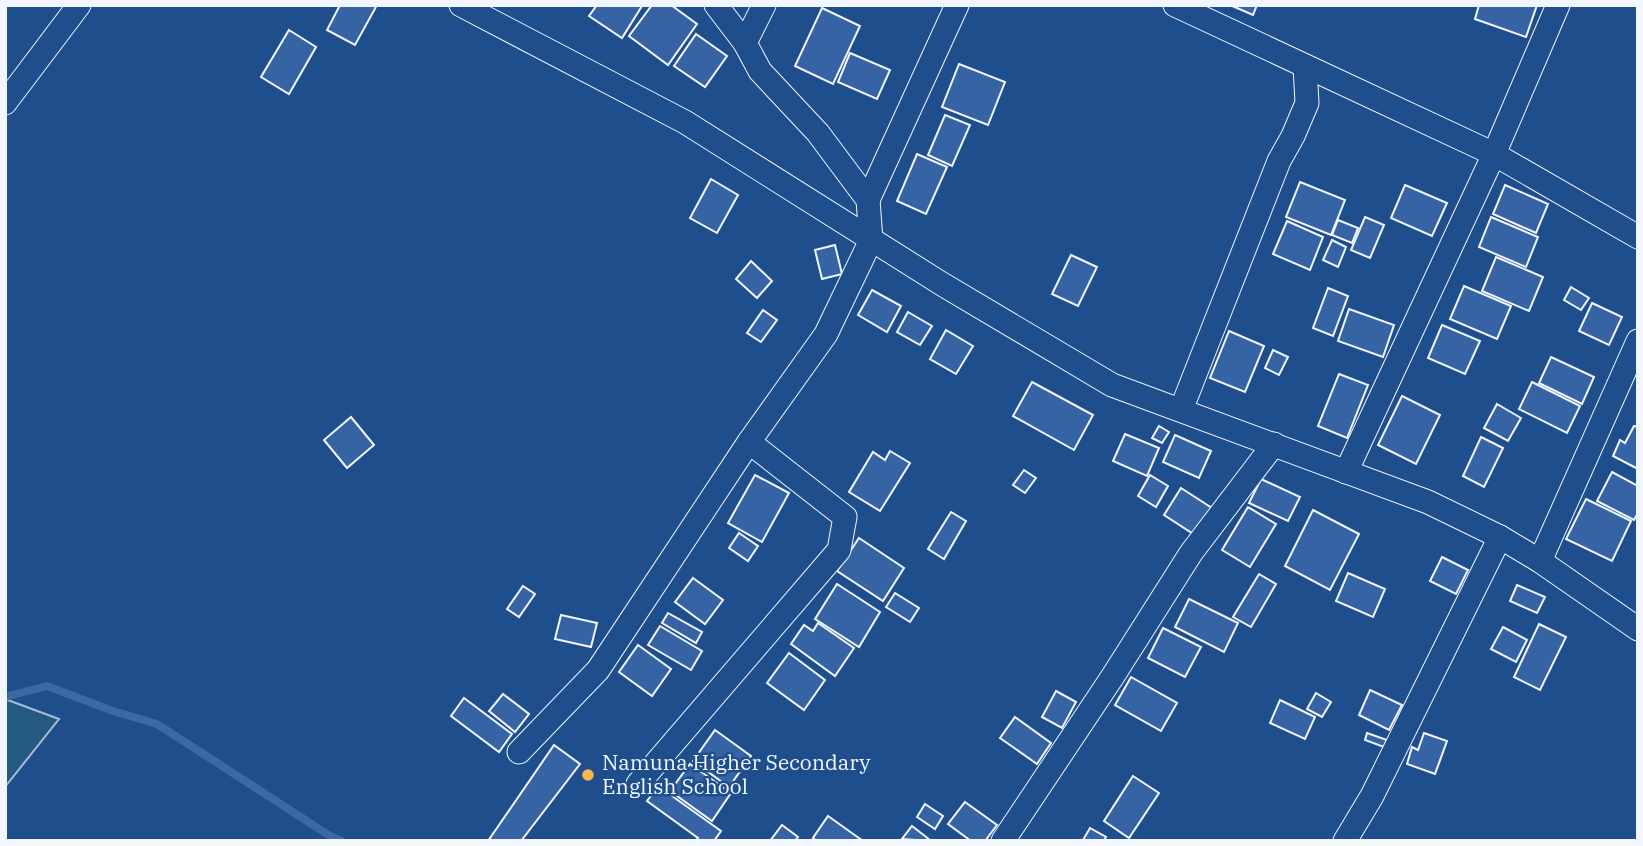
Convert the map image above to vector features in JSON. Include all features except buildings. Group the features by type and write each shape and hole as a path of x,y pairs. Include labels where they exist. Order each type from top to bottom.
{"street":[{"path":"5,103 79,5"},
{"path":"461,5 685,122 871,240 1112,385 1428,502 1500,537 1638,629"},
{"path":"716,5 745,43 760,71 818,133 868,200"},
{"path":"745,43 764,5"},
{"path":"519,752 598,670 748,442 826,334 871,240 868,200 957,5"},
{"path":"1175,5 1494,154 1638,237"},
{"path":"1346,472 1494,154 1558,5"},
{"path":"1181,410 1279,161 1307,103 1305,66"},
{"path":"1539,561 1638,341"},
{"path":"638,784 839,550 845,517 748,442"},
{"path":"1003,841 1114,676 1191,553 1274,444"},
{"path":"1345,841 1372,796 1500,537"}],"shaded area":[{"path":"5,699 59,719 5,787"}],"waterway":[{"path":"5,697 47,686 157,724 341,841"}],"place":[{"name":"Namuna Higher Secondary English School","path":"588,775"}]}
